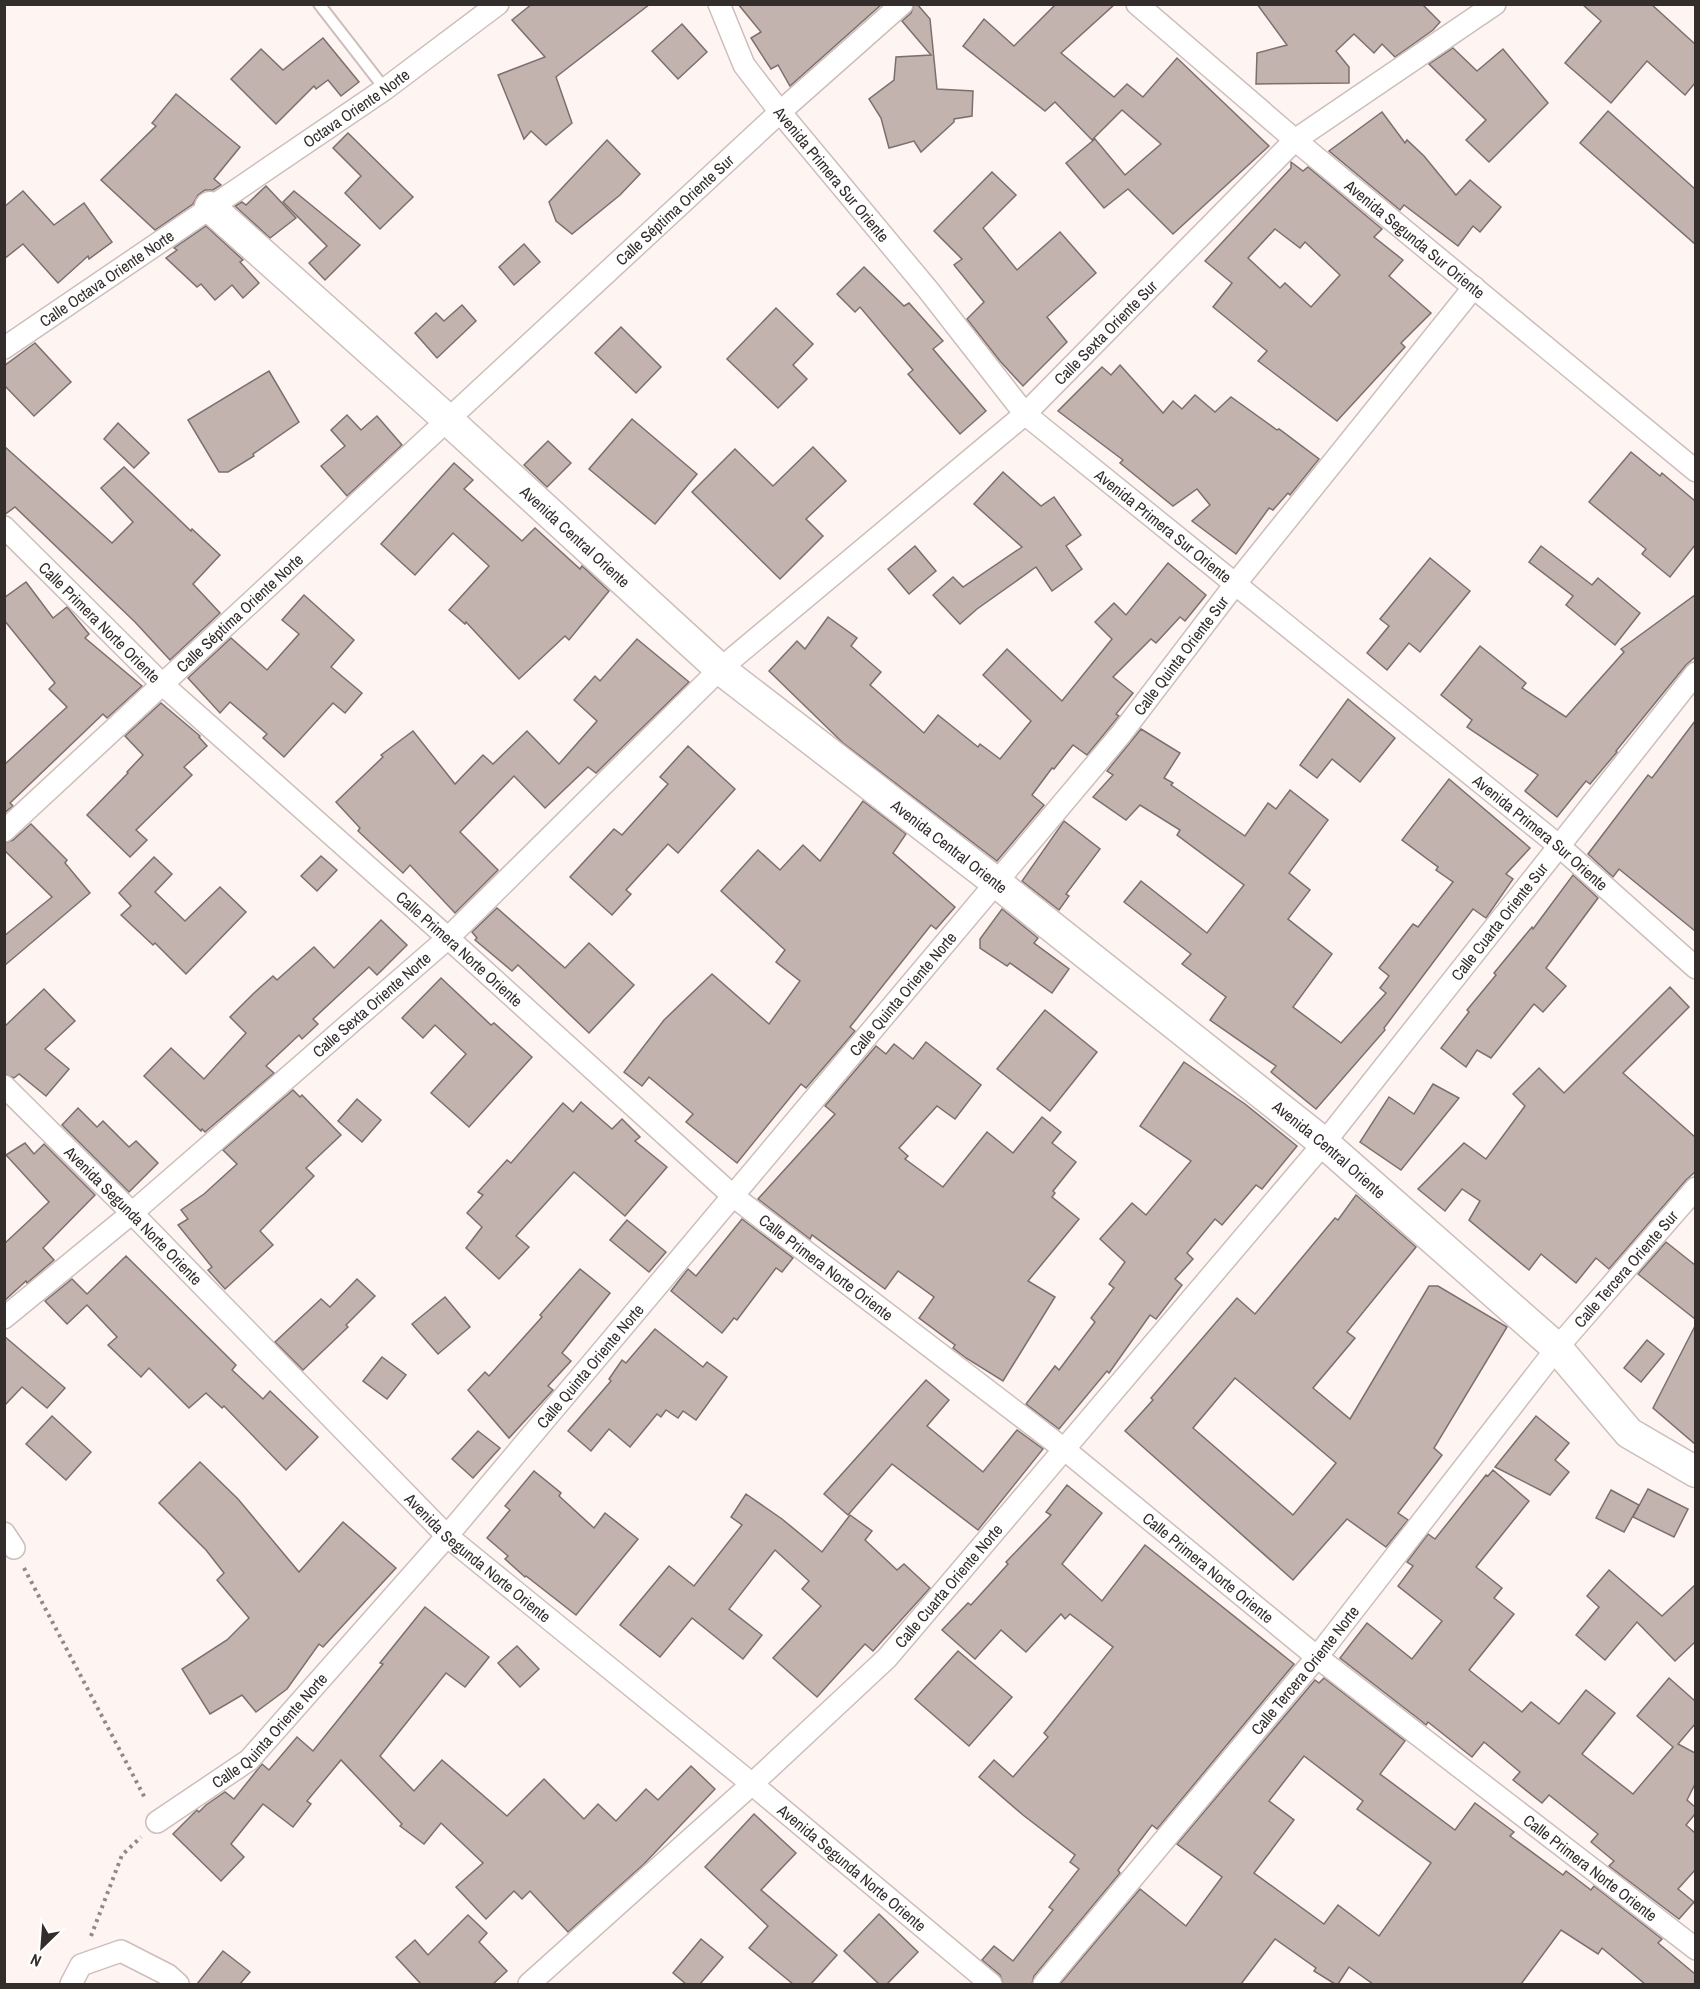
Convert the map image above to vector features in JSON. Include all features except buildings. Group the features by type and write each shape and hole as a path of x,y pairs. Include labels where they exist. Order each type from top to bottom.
{"street":[{"name":"Octava Oriente Norte","path":"210,207 385,89 498,4"},
{"name":"Avenida Primera Sur Oriente","path":"719,4 744,65 780,112 929,291 1025,414 1558,845 1695,968"},
{"name":"Calle Séptima Oriente Sur","path":"448,420 780,112 902,4"},
{"name":"Avenida Segunda Sur Oriente","path":"1137,4 1295,140 1695,471"},
{"name":"Calle Sexta Oriente Sur","path":"720,669 1025,414 1295,140 1494,5"},
{"name":"Calle Octava Oriente Norte","path":"4,348 210,207"},
{"name":"Avenida Central Oriente","path":"210,207 448,420 720,669 997,884 1324,1143 1557,1348 1629,1433 1695,1472"},
{"name":"Calle Quinta Oriente Sur","path":"997,884 1121,734 1236,583 1473,288"},
{"name":"Calle Séptima Oriente Norte","path":"4,831 448,420"},
{"name":"Calle Primera Norte Oriente","path":"4,527 162,684 448,938 733,1196 1064,1449 1317,1657 1695,1949"},
{"name":"Calle Sexta Oriente Norte","path":"4,1318 132,1213 448,938 720,669"},
{"name":"Calle Cuarta Oriente Sur","path":"1324,1143 1695,673"},
{"name":"Calle Quinta Oriente Norte","path":"157,1822 249,1760 447,1536 997,884"},
{"name":"Avenida Segunda Norte Oriente","path":"4,1086 132,1213 447,1536 752,1784 991,1984"},
{"name":"Calle Cuarta Oriente Norte","path":"529,1984 752,1784 887,1659 1324,1143"},
{"name":"Calle Tercera Oriente Sur","path":"1557,1348 1695,1188"},
{"name":"Calle Tercera Oriente Norte","path":"1044,1984 1317,1657 1557,1348"},
{"path":"71,1984 81,1965 121,1951 168,1975 178,1984"}],"lane":[{"path":"319,4 385,89"}],"path":[{"path":"9,1540 157,1822 122,1855 81,1965"}]}
